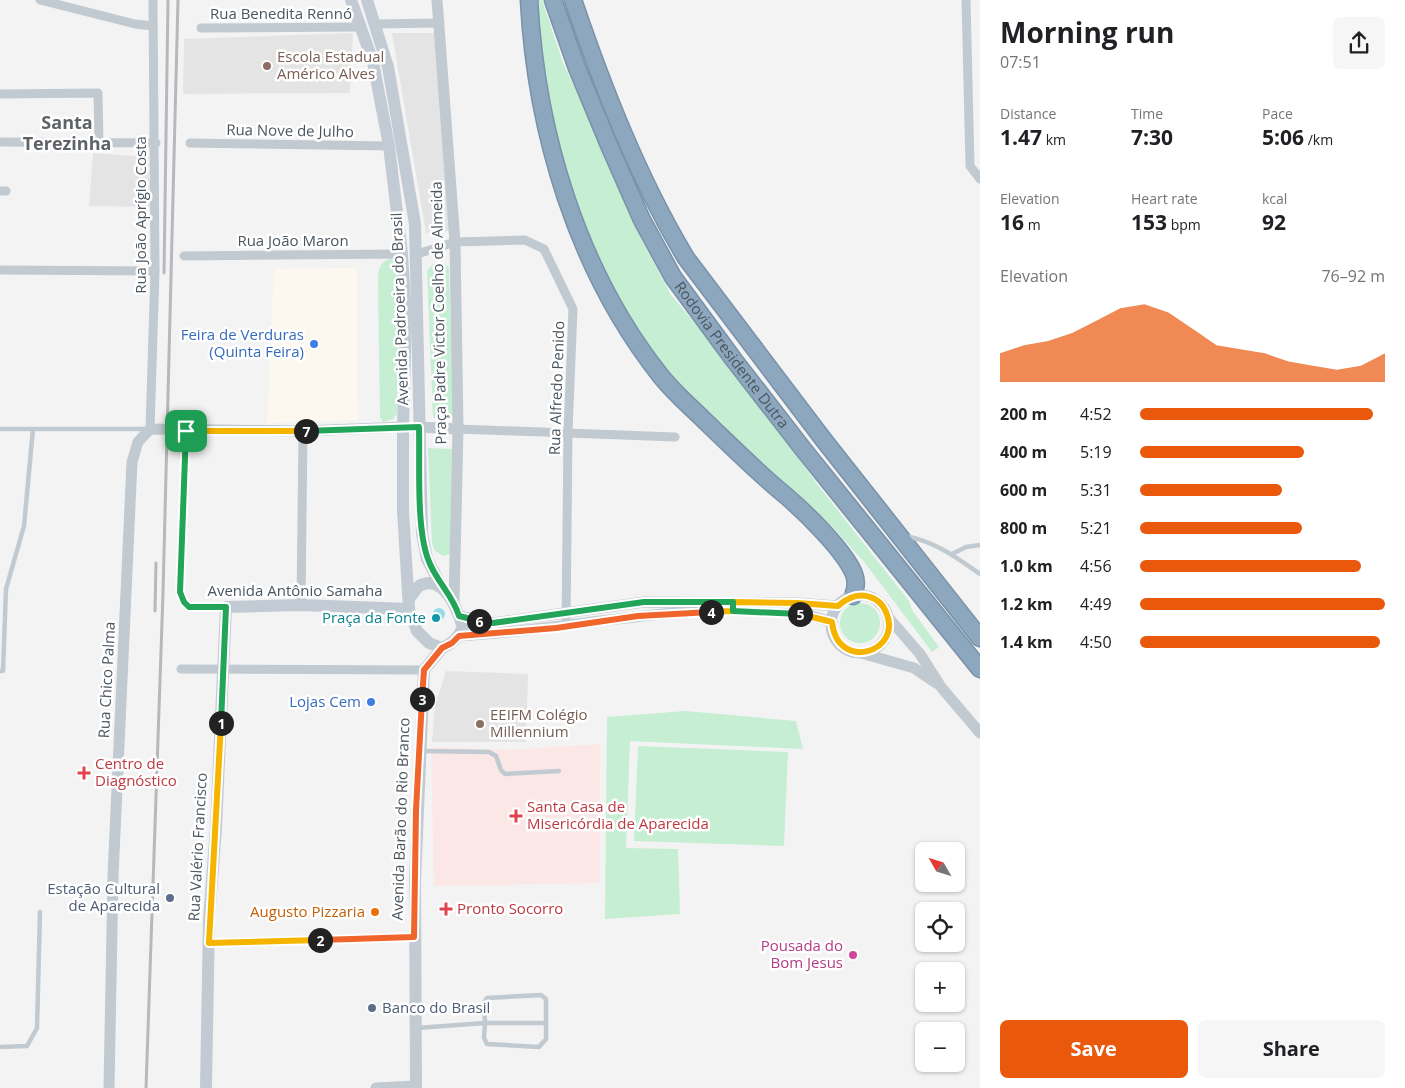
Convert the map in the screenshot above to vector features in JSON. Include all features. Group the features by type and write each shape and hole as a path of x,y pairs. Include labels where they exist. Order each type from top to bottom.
{"highway":[{"path":"529,0 531,36 543,117 555,162 582,238 598,274 624,322 660,375 763,477 804,512 844,558 854,574 856,586 853,596"},
{"name":"Rodovia Presidente Dutra","path":"553,0 577,68 609,145 642,220 673,277 734,360 980,669"},
{"name":"Rodovia Presidente Dutra","path":"573,0 626,139 668,228 681,250 823,439 980,638"}],"main road":[{"name":"Avenida Padroeira do Brasil","path":"351,0 373,62 390,146 402,254 406,318 403,511 409,604"},
{"name":"Avenida Padroeira do Brasil","path":"367,0 388,67 412,200 417,254 422,534 427,559 443,589"},
{"path":"403,428 419,427"},
{"path":"424,670 442,648 452,643 459,636 463,627 454,602 443,589 431,584 419,586 409,604 417,631 429,643 442,648"},
{"name":"Avenida Antônio Samaha","path":"226,607 409,604"},
{"name":"Rua Valério Francisco","path":"206,1088 209,943 226,607"},
{"name":"Avenida Barão do Rio Branco","path":"416,1087 414,937 419,751 424,670"}],"street":[{"path":"40,0 135,24 154,26"},
{"name":"Rua João Aprígio Costa","path":"150,429 155,271 156,143 153,0"},
{"name":"Praça Padre Victor Coelho de Almeida","path":"437,0 455,242 458,429 454,602"},
{"path":"966,0 970,166 980,180"},
{"name":"Rua Benedita Rennó","path":"374,24 440,23"},
{"name":"Rua Benedita Rennó","path":"201,28 360,27"},
{"path":"0,94 98,93 99,142"},
{"path":"0,142 156,143"},
{"name":"Rua Nove de Julho","path":"190,143 390,146"},
{"name":"Rua Alfredo Penido","path":"455,242 525,240 544,249 574,309 568,432 566,626"},
{"path":"417,254 455,242"},
{"name":"Rua João Maron","path":"184,256 402,254"},
{"path":"0,270 155,271"},
{"path":"419,427 675,437"},
{"path":"150,429 303,432 403,428"},
{"name":"Rua Chico Palma","path":"109,1088 113,876 132,462 138,442 150,429"},
{"name":"Avenida Antônio Samaha","path":"186,431 180,592 184,602 189,607 226,607"},
{"path":"302,605 303,432"},
{"path":"941,687 914,668 859,653 842,646 833,632 832,622 838,606 853,596 862,595 879,602 888,617 920,654 941,687 980,733"},
{"path":"459,616 493,623 644,602 793,612 832,622"},
{"path":"459,636 733,607 798,603 838,606"},
{"path":"620,605 622,618"},
{"path":"859,653 876,648 883,642 887,634 888,617"},
{"path":"181,669 424,670"},
{"path":"209,943 414,937"},
{"path":"376,1088 416,1087"}],"lane":[{"path":"0,429 150,429"},
{"path":"0,671 4,671 6,589 24,526 33,429"},
{"path":"899,535 917,537 952,554 980,574"},
{"path":"952,554 966,547 980,545"},
{"path":"419,751 489,752 496,756 501,770 505,774 559,771"},
{"path":"0,1047 27,1046 37,1028 40,912"},
{"path":"541,995 547,1004 546,1039 539,1047 511,1047 487,1044 484,1038 484,1023 484,1003 487,998 541,995"},
{"path":"416,1028 484,1023 545,1023"}],"shaded area":[{"name":"Escola Estadual Américo Alves","path":"353,33 350,93 183,94 184,39"},
{"path":"392,33 434,33 451,231 426,233"},
{"path":"93,153 149,157 150,207 89,206"},
{"name":"Feira de Verduras (Quinta Feira)","path":"357,268 358,420 267,423 274,269"},
{"name":"EEIFM Colégio Millennium","path":"446,671 528,674 526,742 432,742 435,706"},
{"name":"Santa Casa de Misericórdia de Aparecida","path":"600,744 600,883 434,886 431,747 510,750"}],"green space":[{"path":"534,0 542,0 563,63 603,148 632,221 671,295 742,379 817,484 909,601 912,610 939,647 932,652 865,563 837,532 798,494 684,395 631,328 581,222 561,157 544,83"},
{"path":"392,258 397,260 399,274 397,414 393,419 383,422 380,417 378,275 381,265"},
{"path":"443,263 449,267 453,414 449,420 438,420 433,417 427,271 433,264"},
{"path":"428,448 452,449 450,554 443,556 435,551 432,544"},
{"path":"860,603 874,609 880,623 874,637 860,643 846,637 840,623 846,609"},
{"path":"686,711 796,721 803,749 630,741 626,848 678,849 680,914 605,919 607,717"},
{"path":"638,746 788,752 784,846 634,841"}],"water":[{"path":"437,608 441,608 445,614 441,620 437,620 433,616 433,612"}],"railway":[{"path":"164,273 168,0"},
{"path":"146,1088 163,593 178,0"},
{"path":"155,611 156,563"}],"place":[{"name":"Escola Estadual Américo Alves","path":"267,66"},
{"name":"Feira de Verduras (Quinta Feira)","path":"314,344"},
{"name":"Praça da Fonte","path":"436,618"},
{"name":"Lojas Cem","path":"371,702"},
{"name":"EEIFM Colégio Millennium","path":"480,724"},
{"name":"Centro de Diagnóstico","path":"84,773"},
{"name":"Santa Casa de Misericórdia de Aparecida","path":"516,816"},
{"name":"Estação Cultural de Aparecida","path":"170,898"},
{"name":"Pronto Socorro","path":"446,909"},
{"name":"Augusto Pizzaria","path":"375,912"},
{"name":"Pousada do Bom Jesus","path":"853,955"},
{"name":"Banco do Brasil","path":"372,1008"}],"district":[{"name":"Santa Terezinha","path":"67,133"}],"route":[{"path":"186,431 180,592 184,602 189,607 226,607 209,943 414,937 416,810 424,670 442,648 452,643 459,636 556,628 638,616 733,611 733,602 838,606 853,596 862,595 871,597 885,608 889,626 887,634 883,642 876,648 868,652 859,653 850,651 836,640 832,622 793,612 733,611 733,602 644,602 493,623 459,616 455,602 443,589 427,559 422,534 419,427 303,432 186,431"}]}
